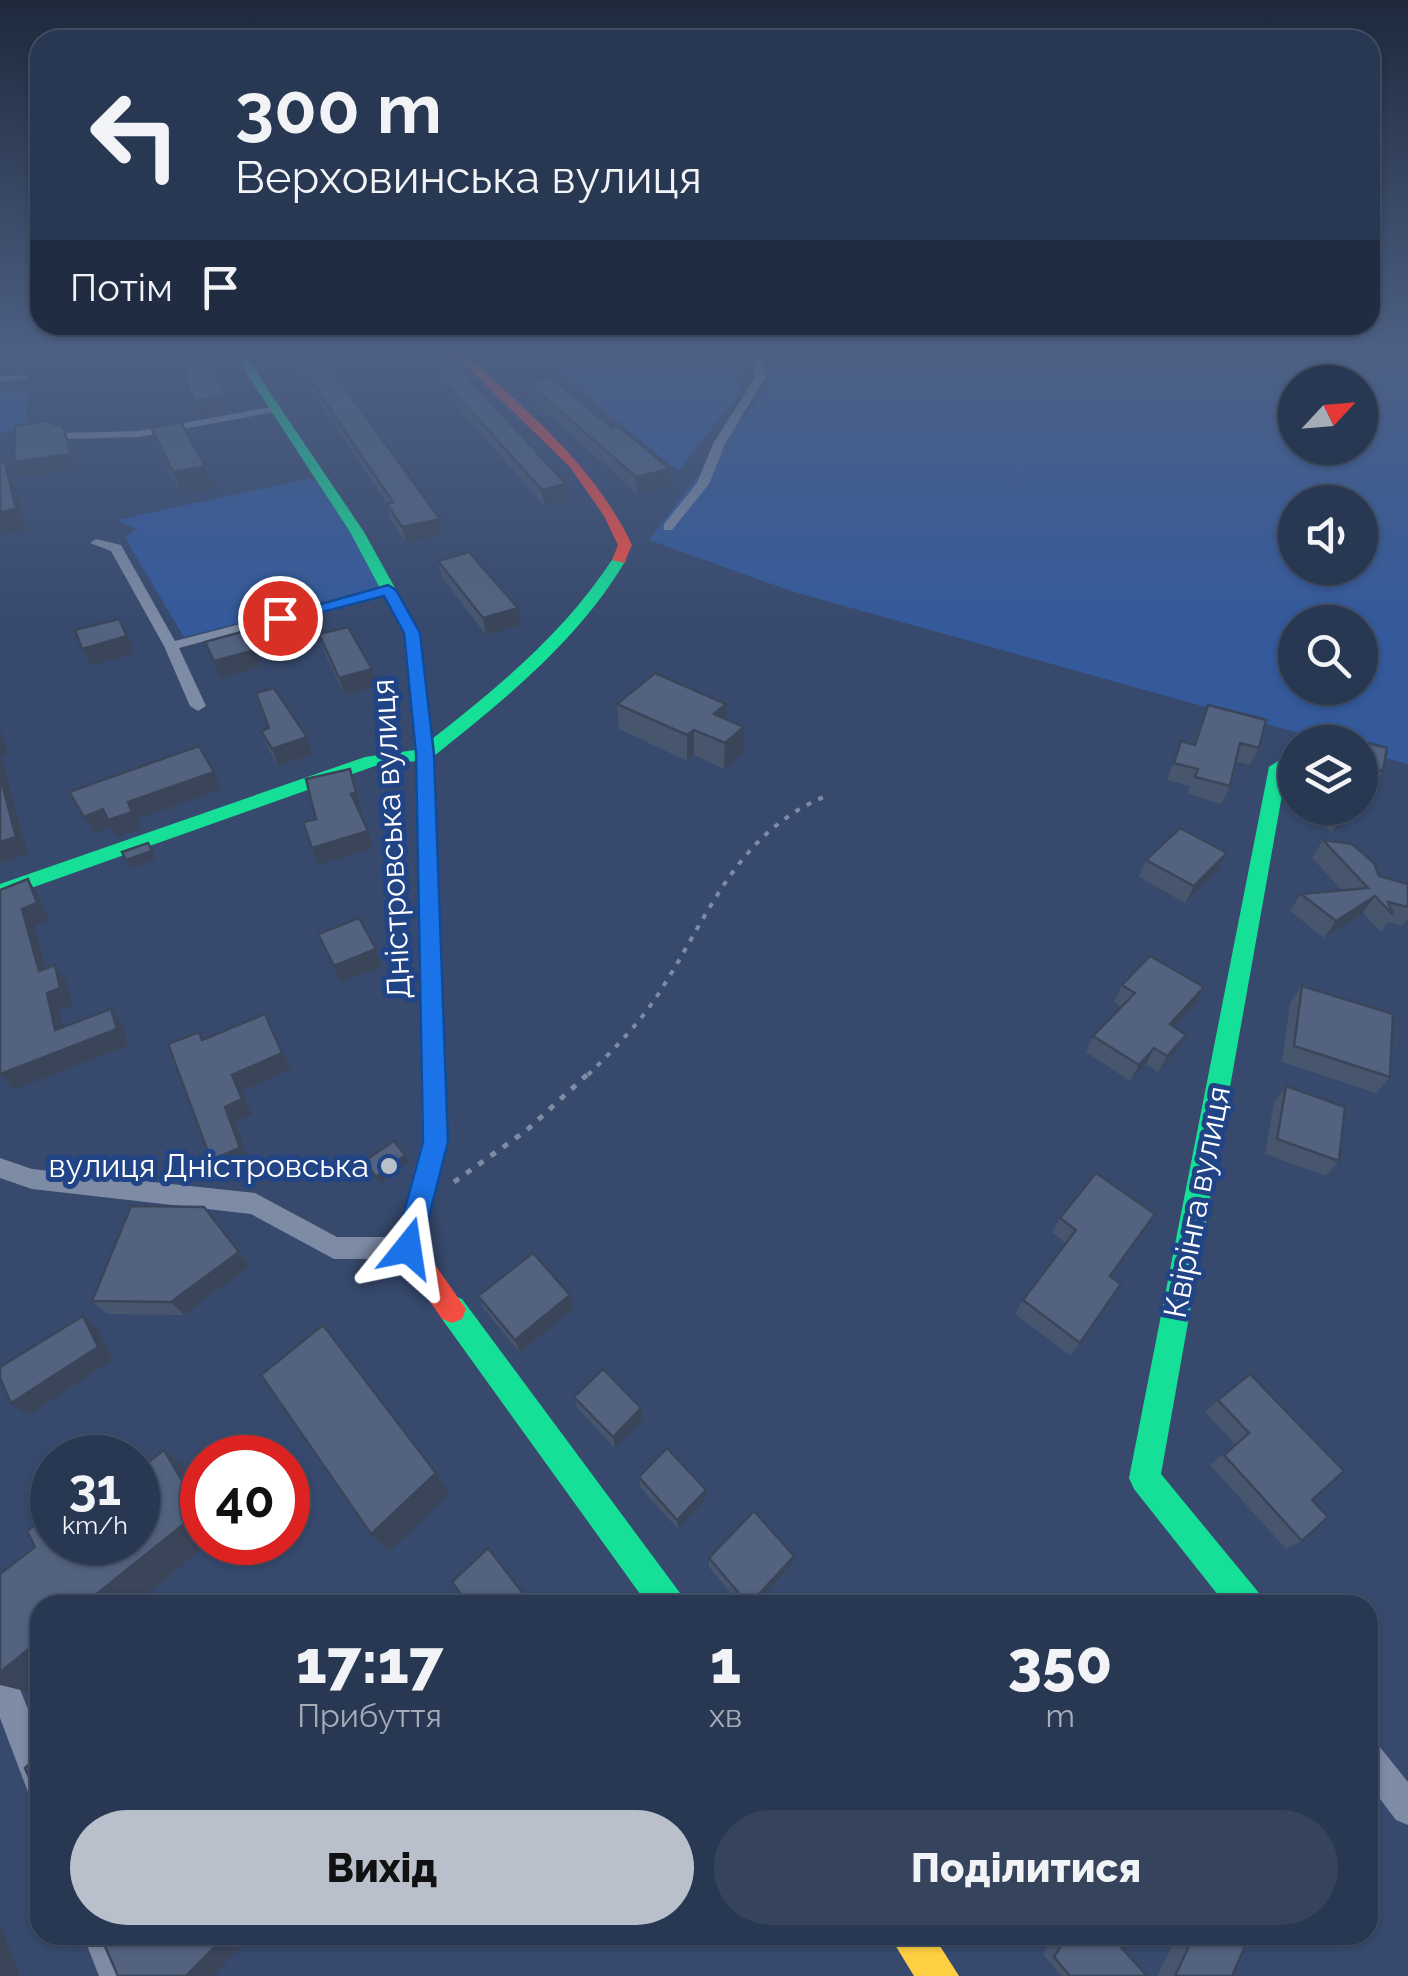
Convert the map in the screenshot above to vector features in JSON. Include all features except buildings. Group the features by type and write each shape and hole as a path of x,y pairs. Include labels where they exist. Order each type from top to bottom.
{"street":[{"name":"Дністровська вулиця","path":"301,446 358,532 412,633 425,754 436,1142 408,1248"},
{"path":"0,892 372,761 425,754 519,679 596,598 626,545 615,514 590,479 556,446"},
{"path":"668,527 702,484 718,446"},
{"path":"96,543 116,548 171,646 198,706"},
{"path":"171,646 388,590"},
{"name":"Квірінга вулиця","path":"1238,1595 1145,1478 1278,767"},
{"path":"0,1168 32,1179 255,1204 334,1248 408,1248 661,1595"},
{"path":"0,1678 30,1754"},
{"path":"1378,1770 1408,1808"},
{"path":"105,1945 117,1976"},
{"path":"916,1945 939,1976"}],"path":[{"path":"420,1202 530,1128 586,1075 636,1025 756,839 787,811 826,796"}],"shaded area":[{"path":"648,446 698,446 678,471"},
{"path":"721,446 1278,446 1278,465 1378,465 1378,446 1408,446 1408,764 1378,756 1378,725 1278,727 791,591 649,540"},
{"path":"315,480 380,587 184,637 125,538 137,529 117,520"}],"traffic: fast":[{"path":"300,446 357,532 412,633 425,754 431,977"},
{"path":"0,892 372,761 425,754 519,679 596,598 619,560"},
{"path":"1239,1595 1145,1478 1278,767"},
{"path":"452,1309 661,1595"}],"traffic: slow":[{"path":"916,1945 939,1976"}],"traffic: jam":[{"path":"558,446 595,489 611,516 625,545 619,560"},
{"path":"431,977 435,1142 407,1248 452,1309"}],"place":[{"name":"вулиця Дністровська","path":"389,1166"}],"route":[{"path":"280,618 388,590 412,633 425,754 436,1142 408,1248"}]}
